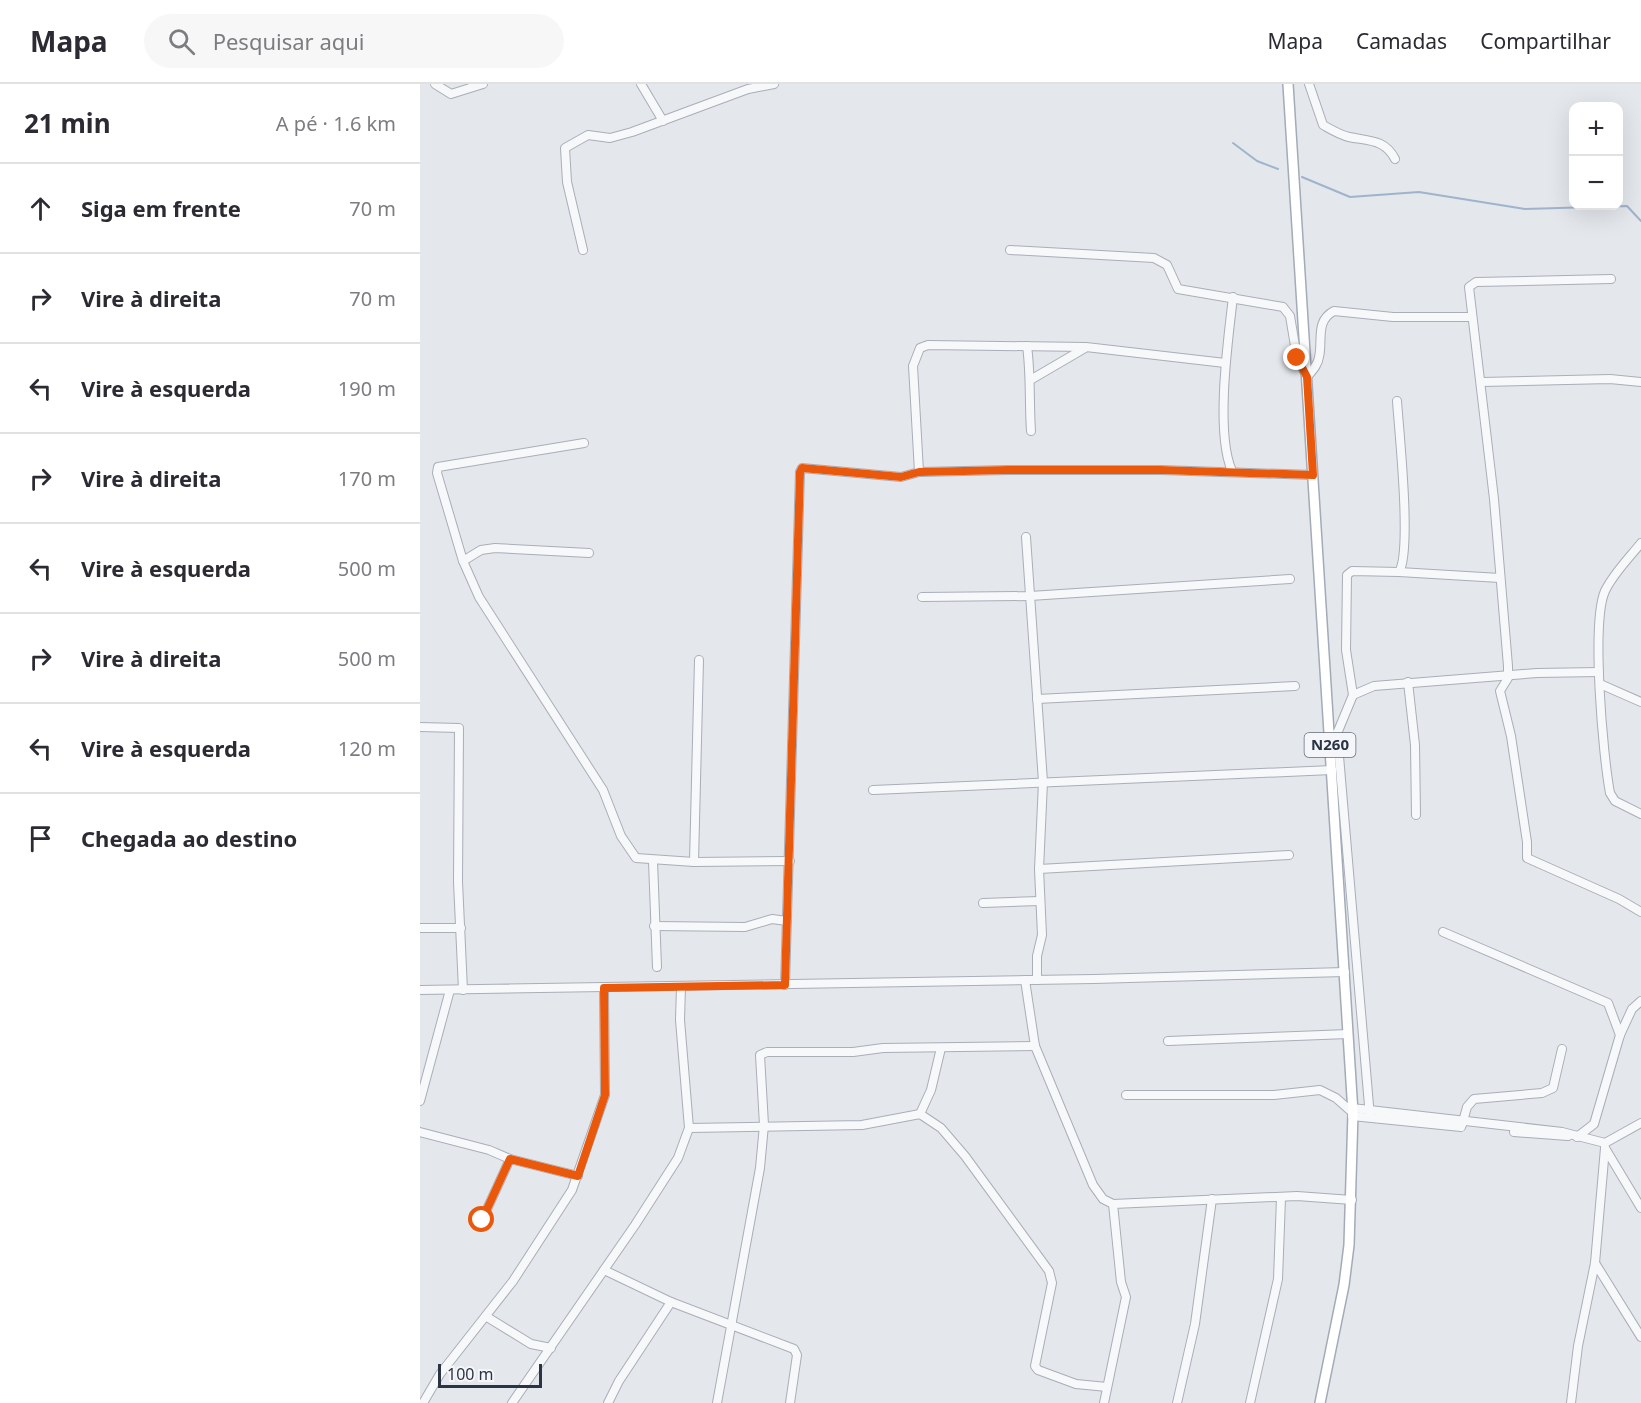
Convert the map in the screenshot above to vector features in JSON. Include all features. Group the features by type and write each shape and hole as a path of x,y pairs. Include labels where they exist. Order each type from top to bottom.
{"main road":[{"name":"N260","path":"1288,84 1352,1113 1352,1200 1344,1286 1320,1403"}],"street":[{"path":"435,84 451,94 483,84"},
{"path":"641,84 663,121"},
{"path":"583,250 567,182 566,148 588,135 610,138 748,89 774,84"},
{"path":"1309,84 1323,125 1348,137 1386,146 1395,159"},
{"path":"1010,250 1154,258 1167,265 1178,289 1283,307 1287,310 1297,358 1307,377 1319,358 1320,330 1323,320 1334,311 1393,317 1472,317"},
{"path":"1611,279 1476,282 1469,287 1482,382 1508,678 1500,691 1511,736 1527,842 1527,858 1619,899 1641,912"},
{"path":"1232,471 1225,450 1225,363 1233,297"},
{"path":"919,472 913,366 920,348 928,345 1086,347 1225,363"},
{"path":"1028,346 1032,379 1029,393 1031,431"},
{"path":"1032,379 1086,347"},
{"path":"1482,382 1610,379 1641,382"},
{"path":"1397,400 1404,542 1402,567 1399,572"},
{"path":"584,443 438,467 437,473 463,561 479,597 603,790 621,836 636,858 653,861 694,862 790,861"},
{"path":"785,985 800,472 802,468 901,477 919,472 1232,471 1313,475"},
{"path":"1026,537 1043,782 1039,869 1042,935 1037,956 1037,980"},
{"path":"1641,543 1610,582 1603,596 1599,629 1599,672 1610,793 1615,801 1641,814"},
{"path":"463,561 481,550 495,548 589,553"},
{"path":"1330,752 1353,696 1346,650 1347,575 1352,571 1500,578"},
{"path":"922,597 1030,596 1290,579"},
{"path":"694,862 699,660"},
{"path":"1353,696 1374,686 1408,682 1508,678 1537,673 1599,672"},
{"path":"1408,682 1415,752 1416,815"},
{"path":"1600,684 1641,702"},
{"path":"1037,699 1295,686"},
{"path":"420,727 459,728 458,882 463,990"},
{"path":"1337,733 1369,1114"},
{"path":"873,790 1332,770"},
{"path":"1039,869 1289,855"},
{"path":"653,861 657,967"},
{"path":"983,903 1040,901"},
{"path":"654,926 745,927 772,919 787,921"},
{"path":"420,928 461,927"},
{"path":"1443,932 1608,1003 1620,1035"},
{"path":"420,990 785,985 1345,972"},
{"path":"1025,980 1035,1046 1093,1185 1103,1199 1113,1204 1322,1196 1352,1200"},
{"path":"512,1403 673,1169 689,1128 680,1020 681,987"},
{"path":"423,1403 444,1368 487,1317 567,1202 605,1095 604,988"},
{"path":"420,1101 450,990"},
{"path":"1574,1136 1594,1124 1620,1035 1632,1009 1641,1001"},
{"path":"1168,1041 1348,1034"},
{"path":"717,1403 760,1168 764,1125 760,1055 767,1052 853,1052 883,1048 1035,1046"},
{"path":"920,1114 931,1090 941,1048"},
{"path":"1462,1124 1467,1107 1474,1099 1542,1093 1553,1088 1562,1049"},
{"path":"1126,1095 1274,1095 1320,1090 1336,1098 1352,1113 1560,1137 1574,1136 1605,1145 1641,1208"},
{"path":"689,1128 862,1125 920,1114 941,1128 965,1156 1049,1271 1052,1283 1035,1366 1038,1370 1076,1384 1107,1387"},
{"path":"1605,1145 1641,1123"},
{"path":"420,1132 489,1150 510,1159 578,1176"},
{"path":"1571,1403 1576,1354 1595,1263 1605,1145"},
{"path":"482,1220 510,1159"},
{"path":"1250,1403 1278,1279 1281,1198"},
{"path":"1177,1403 1194,1324 1212,1199"},
{"path":"1104,1403 1126,1297 1121,1282 1113,1204"},
{"path":"1595,1263 1641,1336"},
{"path":"604,1270 671,1302 794,1349 797,1355 790,1403"},
{"path":"608,1403 619,1381 671,1302"},
{"path":"487,1317 531,1344 550,1348"}],"waterway":[{"path":"1233,143 1257,161 1278,169"},
{"path":"1302,177 1350,197 1419,192 1525,209 1627,206 1641,221"}],"route":[{"path":"482,1220 505,1165 510,1159 578,1176 605,1095 604,988 785,985 800,472 802,468 901,477 919,472 1008,470 1232,471 1313,475 1307,377 1297,358"}]}
